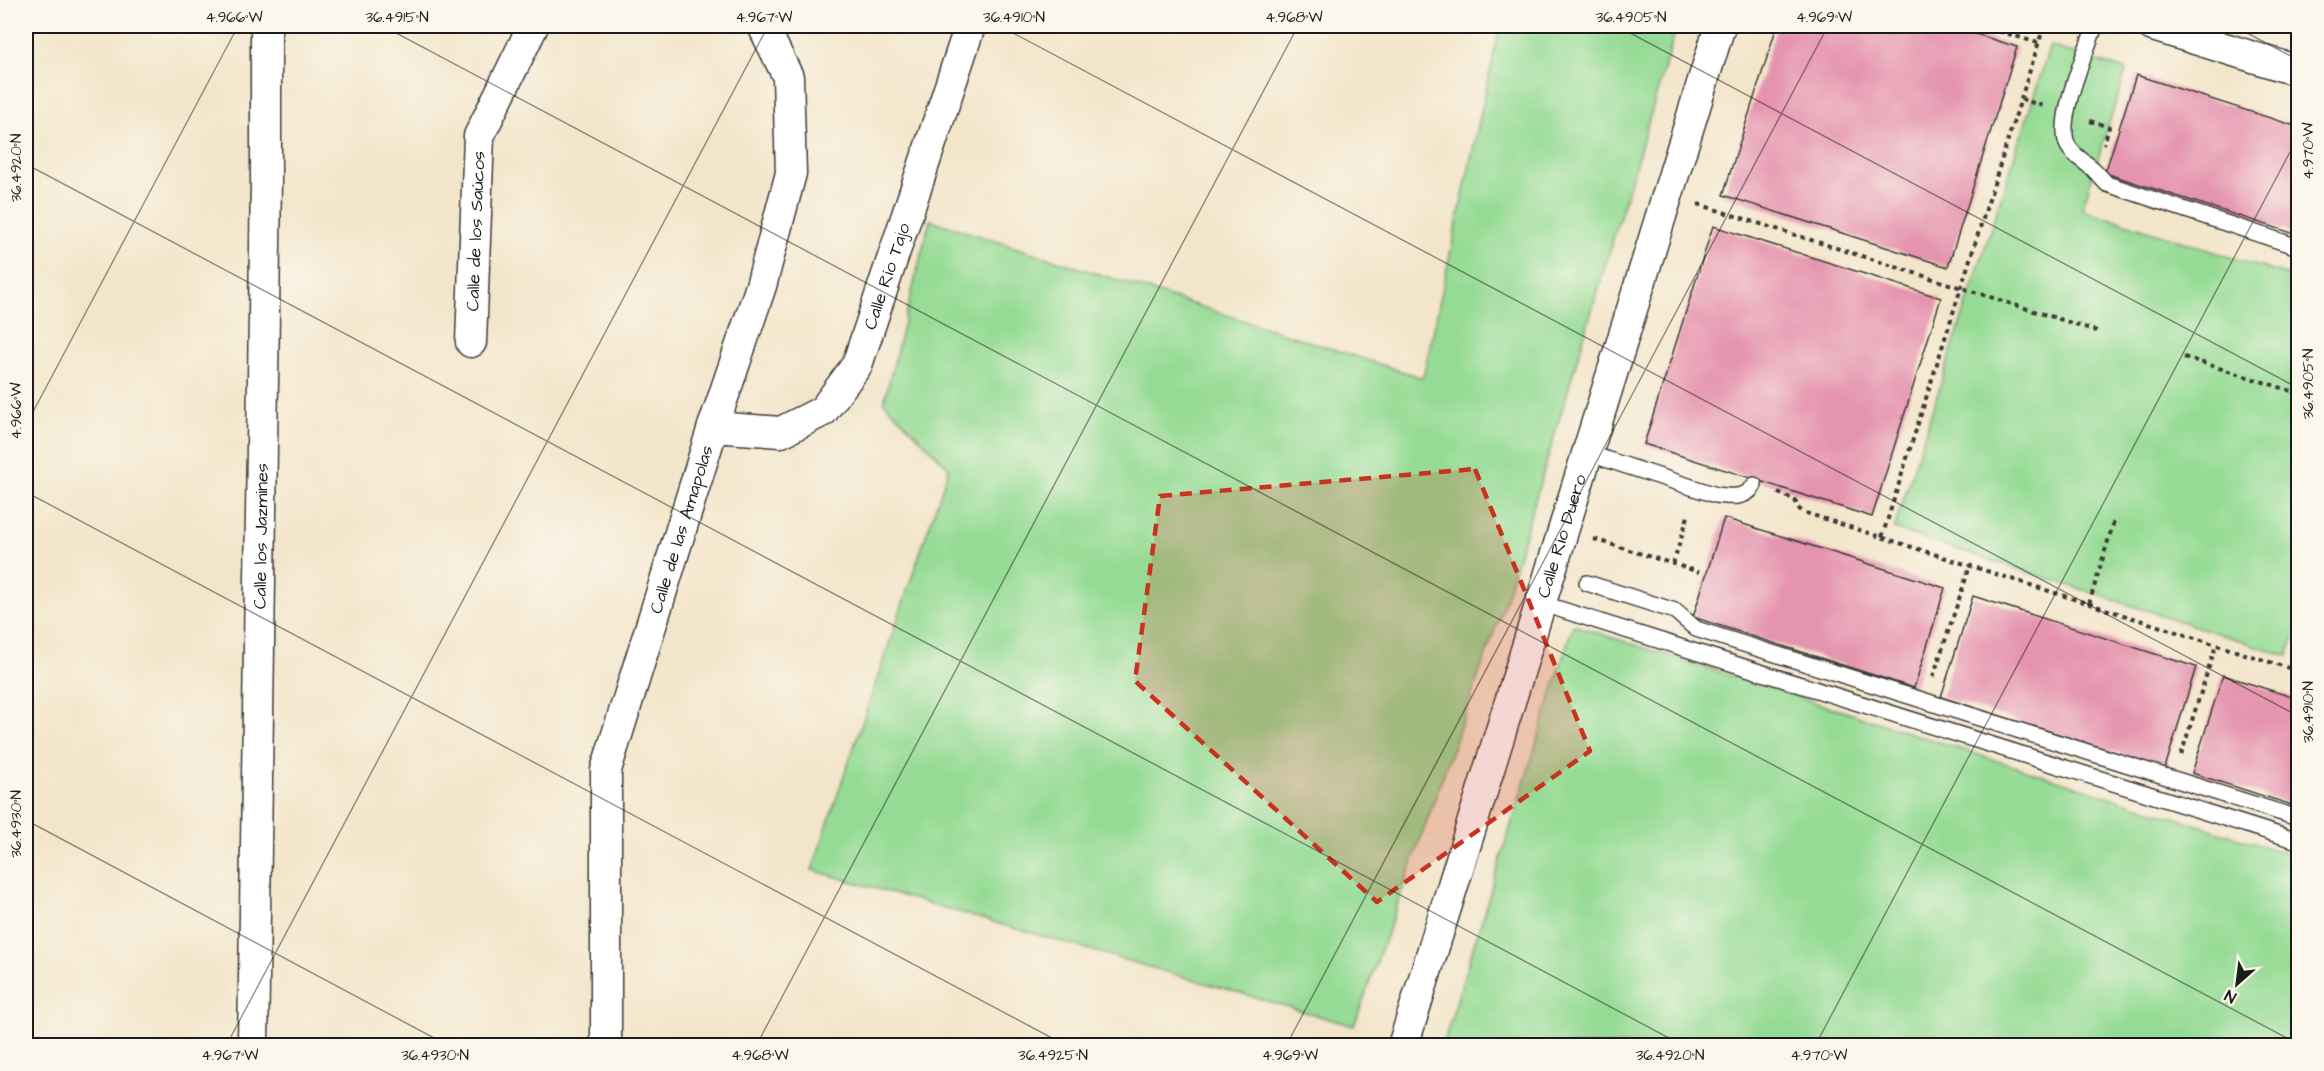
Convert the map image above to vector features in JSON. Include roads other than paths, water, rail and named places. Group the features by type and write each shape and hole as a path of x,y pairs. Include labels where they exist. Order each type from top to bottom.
{"street":[{"name":"Calle los Jazmines","path":"253,1046 266,179 266,26"},
{"name":"Calle de los Saúcos","path":"471,342 478,136 533,26"},
{"name":"Calle de las Amapolas","path":"606,1046 606,770 713,427 761,285 792,173 788,77 763,26"},
{"name":"Calle Río Tajo","path":"713,427 781,432 824,411 857,364 970,26"},
{"name":"Calle Río Duero","path":"1403,1046 1720,26"},
{"path":"2153,26 2298,71"}],"lane":[{"path":"2096,26 2066,113 2064,131 2067,145 2076,157 2095,171 2107,184 2298,247"},
{"path":"1587,453 1732,498 1751,491 1754,485"},
{"path":"1587,583 1676,611 1696,628 2298,818"},
{"path":"1540,603 2298,841"}]}
